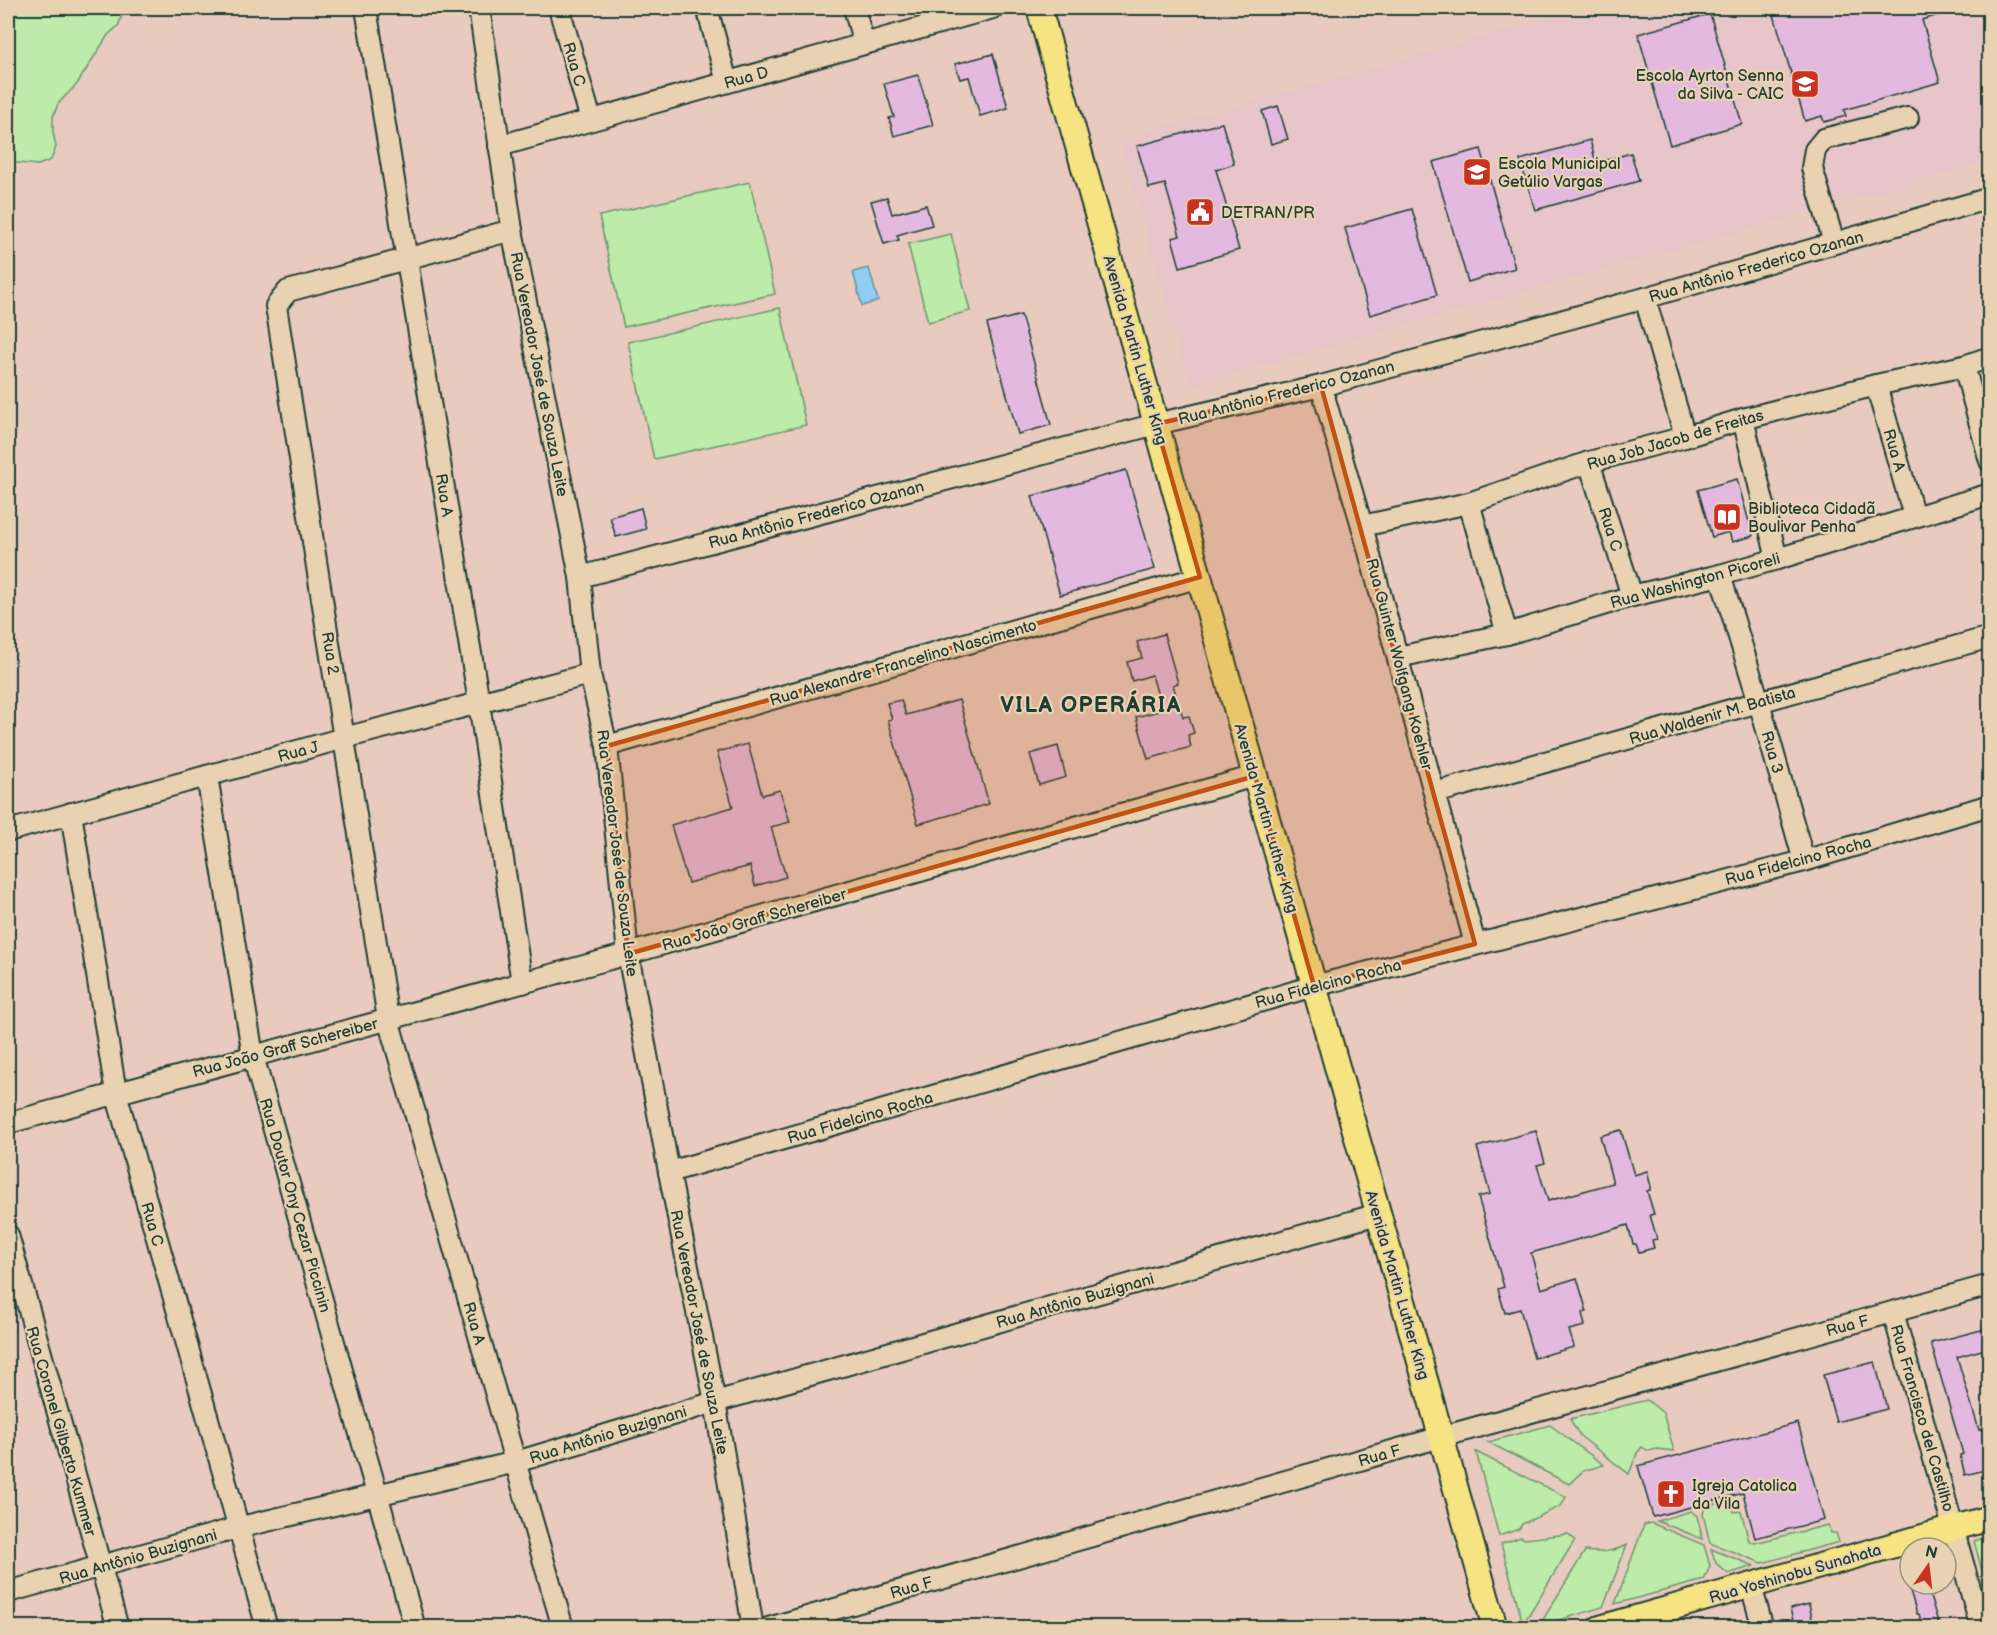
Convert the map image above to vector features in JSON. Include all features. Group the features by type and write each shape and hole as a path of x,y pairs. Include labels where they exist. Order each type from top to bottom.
{"main road":[{"name":"Avenida Martin Luther King","path":"1040,8 1495,1628"},
{"name":"Rua Yoshinobu Sunahata","path":"1600,1628 1989,1518"}],"street":[{"name":"Rua A","path":"366,8 522,983"},
{"name":"Rua Vereador José de Souza Leite","path":"478,8 512,230 580,577 590,674 607,746 628,954 715,1402 753,1628"},
{"name":"Rua C","path":"559,8 591,120"},
{"path":"706,8 727,82"},
{"path":"854,8 864,44"},
{"name":"Rua D","path":"499,146 993,8"},
{"path":"1834,243 1812,168 1815,150 1824,139 1908,118"},
{"name":"Rua Antônio Frederico Ozanan","path":"580,577 1156,424 1321,386 1645,298 1989,198"},
{"path":"407,259 512,230"},
{"name":"Rua 2","path":"388,1019 276,306 288,291 407,259"},
{"path":"1645,298 1685,437"},
{"name":"Rua Job Jacob de Freitas","path":"1362,526 1469,503 1589,462 1743,419 1876,385 1964,366 1989,357"},
{"path":"1964,366 1989,461"},
{"name":"Rua A","path":"1876,385 1914,516"},
{"name":"Rua Guinter Wolfgang Koehler","path":"1321,386 1398,657 1474,944"},
{"path":"1743,419 1777,559"},
{"name":"Rua C","path":"1589,462 1632,596"},
{"name":"Rua Washington Picoreli","path":"1398,657 1507,634 1632,596 1777,559 1989,494"},
{"path":"1469,503 1507,634"},
{"name":"Rua 3","path":"1720,575 1804,861"},
{"name":"Rua Alexandre Francelino Nascimento","path":"607,746 1200,578"},
{"name":"Rua Waldenir M. Batista","path":"1435,793 1989,637"},
{"name":"Rua J","path":"8,831 344,738 590,674"},
{"name":"Rua Doutor Ony Cezar Piccinin","path":"207,776 253,1056 416,1628"},
{"name":"Rua João Graff Schereiber","path":"8,1123 628,954 1256,777"},
{"name":"Rua Fidelcino Rocha","path":"669,1172 1314,986 1804,861 1989,805"},
{"name":"Rua C","path":"71,813 116,1093 267,1628"},
{"name":"Rua A","path":"388,1019 562,1628"},
{"name":"Rua Antônio Buzignani","path":"8,1592 237,1527 516,1462 715,1402 1378,1214"},
{"name":"Rua Coronel Gilberto Kummer","path":"8,1235 118,1628"},
{"name":"Rua F","path":"768,1628 1441,1437 1989,1285"},
{"name":"Rua Francisco del Castilho","path":"1893,1312 1981,1628"},
{"path":"1751,1586 1763,1628"}],"highlighted area":[{"path":"1321,386 1475,944 1314,986 1255,776 628,954 607,746 1200,577 1156,424"}],"shaded area":[{"path":"1589,8 1989,8 1989,161 1191,385 1120,140"}],"green space":[{"path":"8,8 125,8 118,26 108,35 77,84 58,104 53,117 56,147 51,160 38,165 8,162"},
{"path":"750,182 775,294 624,327 599,216"},
{"path":"951,234 970,311 928,322 908,244"},
{"path":"780,308 806,425 654,459 628,342"},
{"path":"1647,1400 1663,1413 1674,1451 1657,1449 1648,1451 1642,1447 1637,1453 1629,1474 1580,1436 1570,1419"},
{"path":"1550,1425 1604,1465 1583,1471 1569,1484 1488,1442"},
{"path":"1476,1452 1566,1497 1561,1506 1522,1524 1519,1529 1499,1536"},
{"path":"1731,1500 1734,1512 1741,1511 1749,1541 1755,1543 1828,1525 1831,1533 1836,1533 1839,1542 1762,1563 1710,1543 1703,1514 1705,1507"},
{"path":"1691,1511 1697,1516 1703,1539 1657,1521"},
{"path":"1651,1523 1704,1545 1710,1566 1704,1580 1615,1604 1644,1525"},
{"path":"1568,1534 1575,1540 1523,1624 1501,1544 1521,1537 1525,1539"},
{"path":"1990,1536 1989,1597 1974,1541"},
{"path":"1627,1545 1603,1607 1539,1626 1585,1551 1606,1551"},
{"path":"1711,1549 1754,1566 1728,1574 1716,1563"}],"water":[{"path":"869,268 878,301 862,306 853,272"}],"building":[{"path":"1772,8 1948,8 1949,12 1922,20 1940,82 1844,110 1846,116 1824,122 1822,116 1805,121"},
{"path":"1710,14 1742,124 1670,145 1638,34"},
{"path":"993,54 1008,108 980,116 969,77 960,79 955,64"},
{"path":"918,75 933,125 894,136 889,118 894,117 884,84"},
{"path":"1278,106 1288,139 1271,144 1262,111"},
{"name":"DETRAN/PR","path":"1222,123 1234,164 1216,170 1239,250 1180,267 1172,238 1180,236 1165,184 1149,188 1137,146"},
{"path":"1590,140 1596,163 1631,153 1639,181 1535,210 1520,160"},
{"path":"1481,149 1515,268 1468,282 1433,162"},
{"path":"887,197 892,214 926,205 932,225 897,235 899,240 884,244 871,201"},
{"path":"1412,209 1437,295 1370,315 1345,228"},
{"path":"1021,315 1051,425 1018,434 987,324"},
{"path":"1126,470 1155,569 1060,595 1032,496"},
{"name":"Biblioteca Cidadã Boulivar Penha","path":"1737,479 1753,536 1732,542 1729,532 1712,537 1698,490"},
{"path":"641,508 646,529 616,537 610,517"},
{"path":"1164,634 1178,683 1173,685 1183,717 1189,716 1194,733 1188,735 1191,747 1148,759 1136,717 1162,710 1152,675 1132,681 1127,662 1142,658 1137,642"},
{"path":"901,700 906,715 959,700 989,804 918,824 888,720 892,719 887,703"},
{"path":"748,744 762,795 780,790 790,822 771,827 786,877 755,886 750,866 688,883 671,825 733,807 717,752"},
{"path":"1058,746 1066,777 1039,785 1030,754"},
{"path":"1621,1130 1634,1175 1647,1171 1651,1187 1647,1191 1654,1214 1650,1215 1657,1239 1652,1240 1654,1248 1639,1252 1636,1244 1633,1244 1628,1225 1531,1253 1541,1289 1577,1278 1587,1312 1582,1313 1585,1326 1569,1330 1574,1347 1534,1358 1520,1309 1505,1313 1498,1289 1504,1287 1478,1197 1490,1194 1477,1147 1536,1131 1545,1163 1537,1165 1548,1201 1613,1183 1600,1136"},
{"path":"1989,1328 1989,1348 1957,1357 1979,1430 1989,1427 1989,1469 1965,1475 1960,1455 1963,1454 1931,1343"},
{"path":"1875,1362 1887,1409 1836,1422 1823,1375"},
{"path":"1798,1423 1824,1520 1755,1538 1743,1493 1653,1517 1638,1466"},
{"path":"1912,1596 1930,1596 1940,1628 1923,1628 1919,1614 1917,1614"},
{"path":"1809,1604 1814,1628 1795,1628 1790,1609"}],"place":[{"name":"Escola Ayrton Senna da Silva - CAIC","path":"1805,84"},
{"name":"Escola Municipal Getúlio Vargas","path":"1477,172"},
{"name":"DETRAN/PR","path":"1200,212"},
{"name":"Biblioteca Cidadã Boulivar Penha","path":"1727,517"},
{"name":"Igreja Catolica da Vila","path":"1671,1494"}],"district":[{"name":"VILA OPERÁRIA","path":"1091,704"}]}
